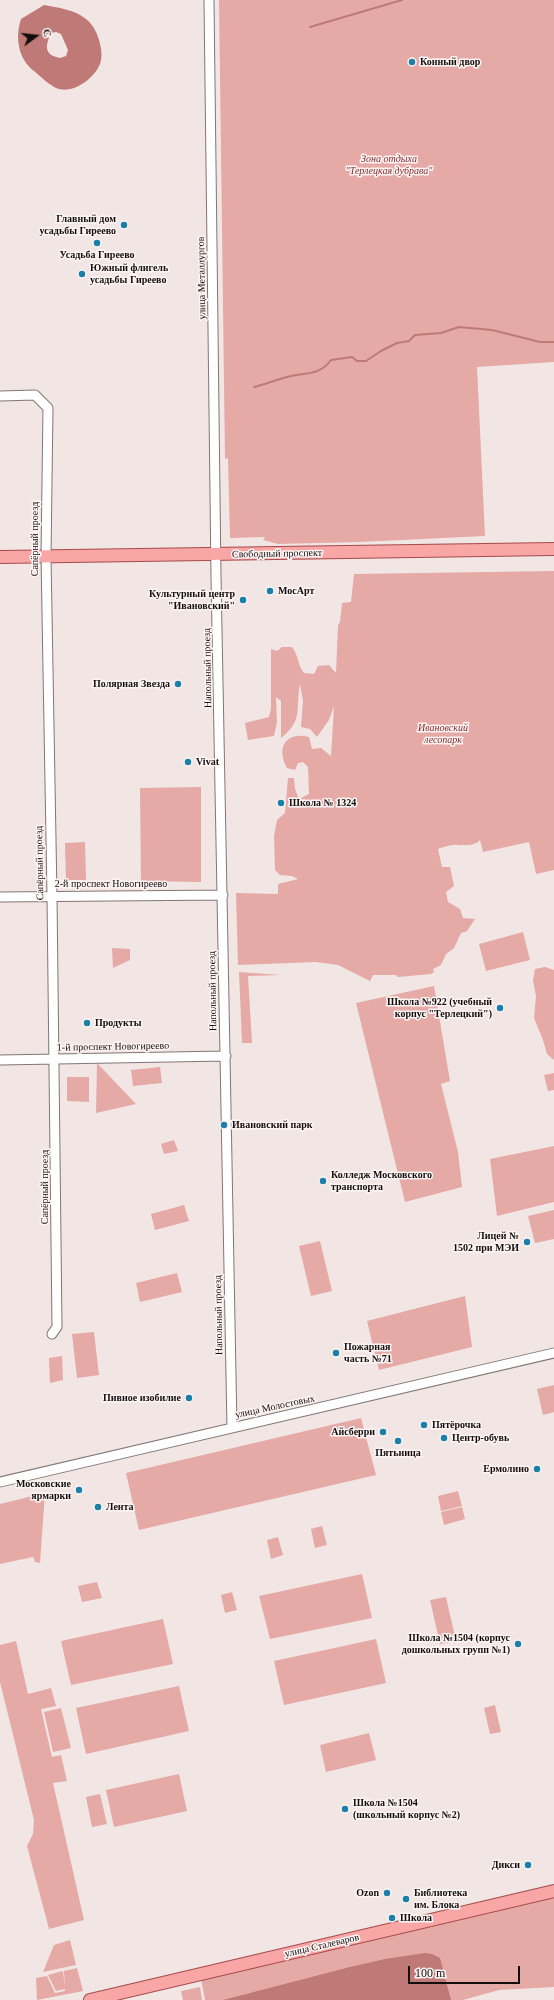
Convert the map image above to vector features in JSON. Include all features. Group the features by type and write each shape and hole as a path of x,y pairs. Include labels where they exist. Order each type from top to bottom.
{"main road":[{"name":"Свободный проспект","path":"0,557 554,549"},
{"name":"улица Сталеваров","path":"90,2000 554,1891"}],"street":[{"name":"улица Металлургов","path":"209,0 216,555"},
{"name":"Сапёрный проезд","path":"0,396 35,395 48,408 46,556 57,1327 52,1334"},
{"name":"Напольный проезд","path":"216,555 232,1428"},
{"name":"2-й проспект Новогиреево","path":"0,896 223,895"},
{"name":"1-й проспект Новогиреево","path":"0,1060 226,1056"},
{"name":"улица Молостовых","path":"0,1482 554,1353"}],"green space":[{"name":"Зона отдыха \"Терлецкая дубрава\"","path":"219,0 554,0 554,362 477,367 485,536 278,544 263,540 265,537 230,538 228,458 225,459"},
{"name":"Ивановский лесопарк","path":"554,571 554,870 536,874 529,842 483,852 480,840 473,844 453,845 438,849 442,867 450,867 454,886 446,892 448,902 460,909 463,918 475,919 467,931 461,933 454,948 446,954 441,965 433,969 434,972 431,974 398,977 396,975 373,975 370,981 338,965 316,962 238,965 236,893 278,894 278,884 298,879 292,876 280,875 275,870 274,836 277,820 285,813 288,778 294,778 295,789 299,799 309,794 308,767 303,762 298,763 295,770 287,768 282,754 285,743 294,737 309,737 312,749 321,748 331,756 334,706 329,720 317,737 310,729 301,727 303,701 300,684 296,720 288,732 281,738 281,701 276,697 277,722 274,736 248,740 245,723 269,717 271,708 271,649 277,651 282,647 292,647 304,673 314,674 318,666 329,665 336,673 338,625 340,622 342,603 351,602 354,574"},
{"path":"201,787 201,882 141,881 140,788"},
{"path":"85,842 86,880 66,880 65,843"},
{"path":"523,932 530,960 486,971 479,944"},
{"path":"112,948 130,949 130,960 113,968"},
{"path":"545,967 554,970 554,1060 547,1054 534,1018 536,996 533,981 535,969"},
{"path":"239,972 281,975 248,976 252,1043 242,1043"},
{"path":"434,986 450,1081 441,1084 458,1152 462,1187 405,1202 356,1003"},
{"path":"97,1063 136,1104 96,1113"},
{"path":"160,1067 162,1083 133,1086 131,1070"},
{"path":"554,1073 554,1090 548,1091 544,1075"},
{"path":"67,1077 89,1077 89,1102 67,1101"},
{"path":"174,1140 178,1151 164,1154 161,1144"},
{"path":"554,1146 554,1202 497,1216 490,1159"},
{"path":"184,1205 189,1221 155,1230 151,1214"},
{"path":"554,1210 554,1239 535,1243 528,1216"},
{"path":"320,1241 332,1291 311,1296 299,1246"},
{"path":"177,1273 182,1292 140,1302 136,1283"},
{"path":"465,1296 472,1347 379,1370 367,1321"},
{"path":"94,1332 99,1375 77,1378 72,1334"},
{"path":"62,1356 63,1380 50,1383 49,1358"},
{"path":"554,1385 554,1412 543,1415 537,1389"},
{"path":"361,1418 376,1475 139,1530 126,1473"},
{"path":"458,1491 462,1506 441,1511 438,1496"},
{"path":"45,1493 40,1563 35,1562 33,1557 0,1564 0,1504"},
{"path":"462,1507 465,1519 444,1525 441,1512"},
{"path":"322,1526 327,1545 315,1548 311,1529"},
{"path":"278,1537 283,1555 271,1559 267,1540"},
{"path":"362,1574 372,1618 270,1639 259,1596"},
{"path":"97,1582 102,1598 82,1602 78,1586"},
{"path":"232,1592 237,1610 225,1613 221,1595"},
{"path":"446,1597 456,1641 440,1644 430,1600"},
{"path":"163,1619 173,1664 71,1685 61,1641"},
{"path":"376,1639 386,1683 284,1705 274,1661"},
{"path":"16,1641 28,1694 51,1688 56,1706 41,1709 52,1757 61,1755 67,1781 53,1783 84,1920 49,1929 27,1846 33,1834 34,1820 0,1682 0,1645"},
{"path":"179,1686 189,1731 86,1754 76,1708"},
{"path":"495,1705 501,1732 490,1734 484,1708"},
{"path":"61,1708 71,1748 53,1752 44,1712"},
{"path":"369,1733 376,1760 326,1772 320,1745"},
{"path":"179,1774 187,1811 114,1827 106,1790"},
{"path":"100,1794 107,1824 92,1827 86,1797"},
{"path":"554,1897 554,1987 499,1990 463,2000 205,2000 201,1979"},
{"path":"70,1940 76,1965 43,1972 54,1945"},
{"path":"77,1968 83,1991 37,2000 36,1978 47,1976 55,1993 65,1991 64,1971"},
{"path":"63,1971 65,1989 56,1991 48,1975"},
{"path":"200,1987 202,2000 183,2000 181,1991"}],"shaded area":[{"path":"44,5 66,9 86,19 97,33 101,46 101,59 97,70 82,84 62,90 56,88 41,78 24,60 21,54 18,33 21,19","holes":["56,32 61,34 68,50 66,56 60,58 51,55 47,49 47,46 51,33"]},
{"path":"425,1953 432,1954 440,1958 451,2000 223,2000 350,1967 385,1959"}],"waterway":[{"path":"310,27 402,0"},
{"path":"254,387 286,377 317,371 322,369 331,360 352,357 357,361 366,361 397,343 409,341 415,335 441,333 459,327 492,330 540,342 554,342"}],"place":[{"name":"Конный двор","path":"412,62"},
{"name":"Главный дом усадьбы Гиреево","path":"124,225"},
{"name":"Усадьба Гиреево","path":"97,243"},
{"name":"Южный флигель усадьбы Гиреево","path":"82,274"},
{"name":"МосАрт","path":"270,591"},
{"name":"Культурный центр \"Ивановский\"","path":"243,600"},
{"name":"Полярная Звезда","path":"178,684"},
{"name":"Vivat","path":"188,762"},
{"name":"Школа № 1324","path":"281,803"},
{"name":"Школа №922 (учебный корпус \"Терлецкий\")","path":"500,1008"},
{"name":"Продукты","path":"87,1023"},
{"name":"Ивановский парк","path":"224,1125"},
{"name":"Колледж Московского транспорта","path":"323,1181"},
{"name":"Лицей № 1502 при МЭИ","path":"527,1242"},
{"name":"Пожарная часть №71","path":"336,1353"},
{"name":"Пивное изобилие","path":"189,1398"},
{"name":"Пятёрочка","path":"424,1425"},
{"name":"Айсберри","path":"383,1432"},
{"name":"Центр-обувь","path":"444,1438"},
{"name":"Пятьница","path":"398,1441"},
{"name":"Ермолино","path":"537,1469"},
{"name":"Московские ярмарки","path":"79,1490"},
{"name":"Лента","path":"98,1507"},
{"name":"Школа №1504 (корпус дошкольных групп №1)","path":"518,1644"},
{"name":"Школа №1504 (школьный корпус №2)","path":"345,1809"},
{"name":"Дикси","path":"528,1865"},
{"name":"Ozon","path":"387,1893"},
{"name":"Библиотека им. Блока","path":"406,1899"},
{"name":"Школа","path":"392,1918"}]}
